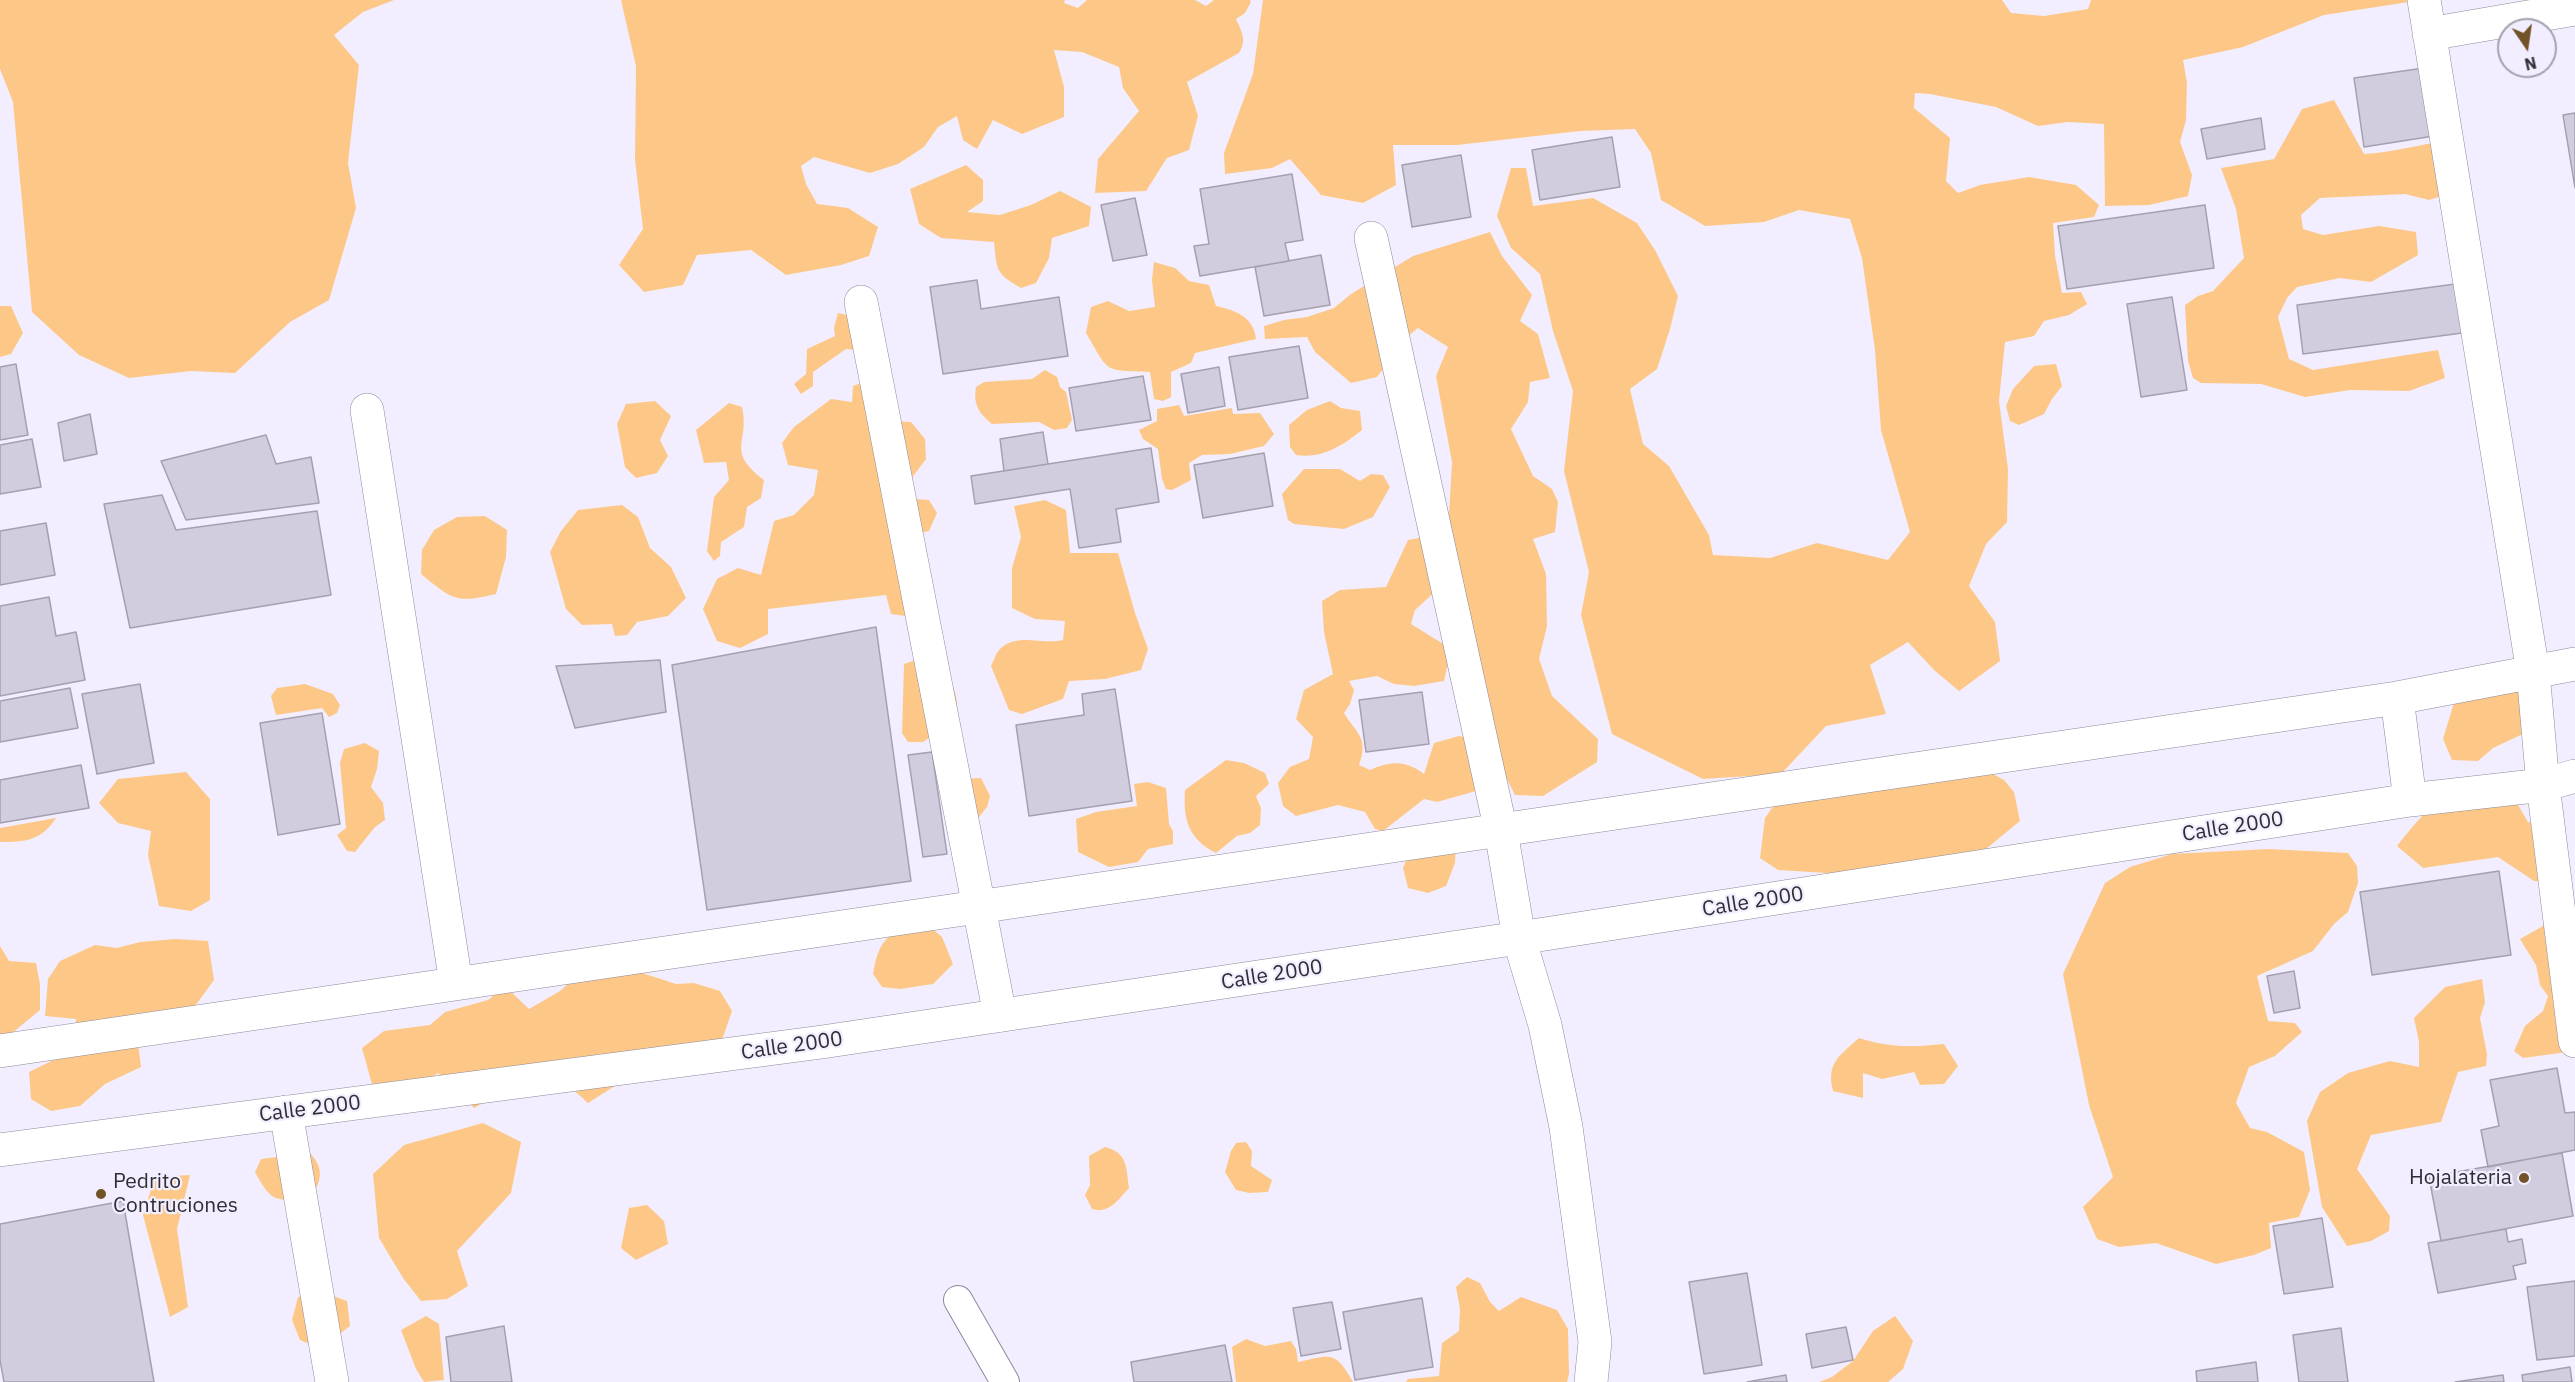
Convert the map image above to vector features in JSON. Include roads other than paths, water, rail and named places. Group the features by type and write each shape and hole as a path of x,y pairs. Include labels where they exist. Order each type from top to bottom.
{"street":[{"path":"2424,0 2533,672 2543,785 2575,1041"},
{"path":"2429,34 2575,9"},
{"path":"1371,238 1501,831 1519,938 1545,1025 1566,1127 1595,1342 1592,1382"},
{"path":"861,302 1000,1016"},
{"path":"366,410 456,983"},
{"path":"0,1051 2397,698 2575,664"},
{"path":"2397,698 2410,800"},
{"name":"Calle 2000","path":"0,1150 822,1042 1519,938 2410,800 2543,785 2575,776"},
{"path":"286,1112 332,1382"}],"lane":[{"path":"958,1300 1005,1382"}],"place":[{"name":"Hojalateria","path":"2524,1178"},
{"name":"Pedrito Contruciones","path":"101,1194"}]}
